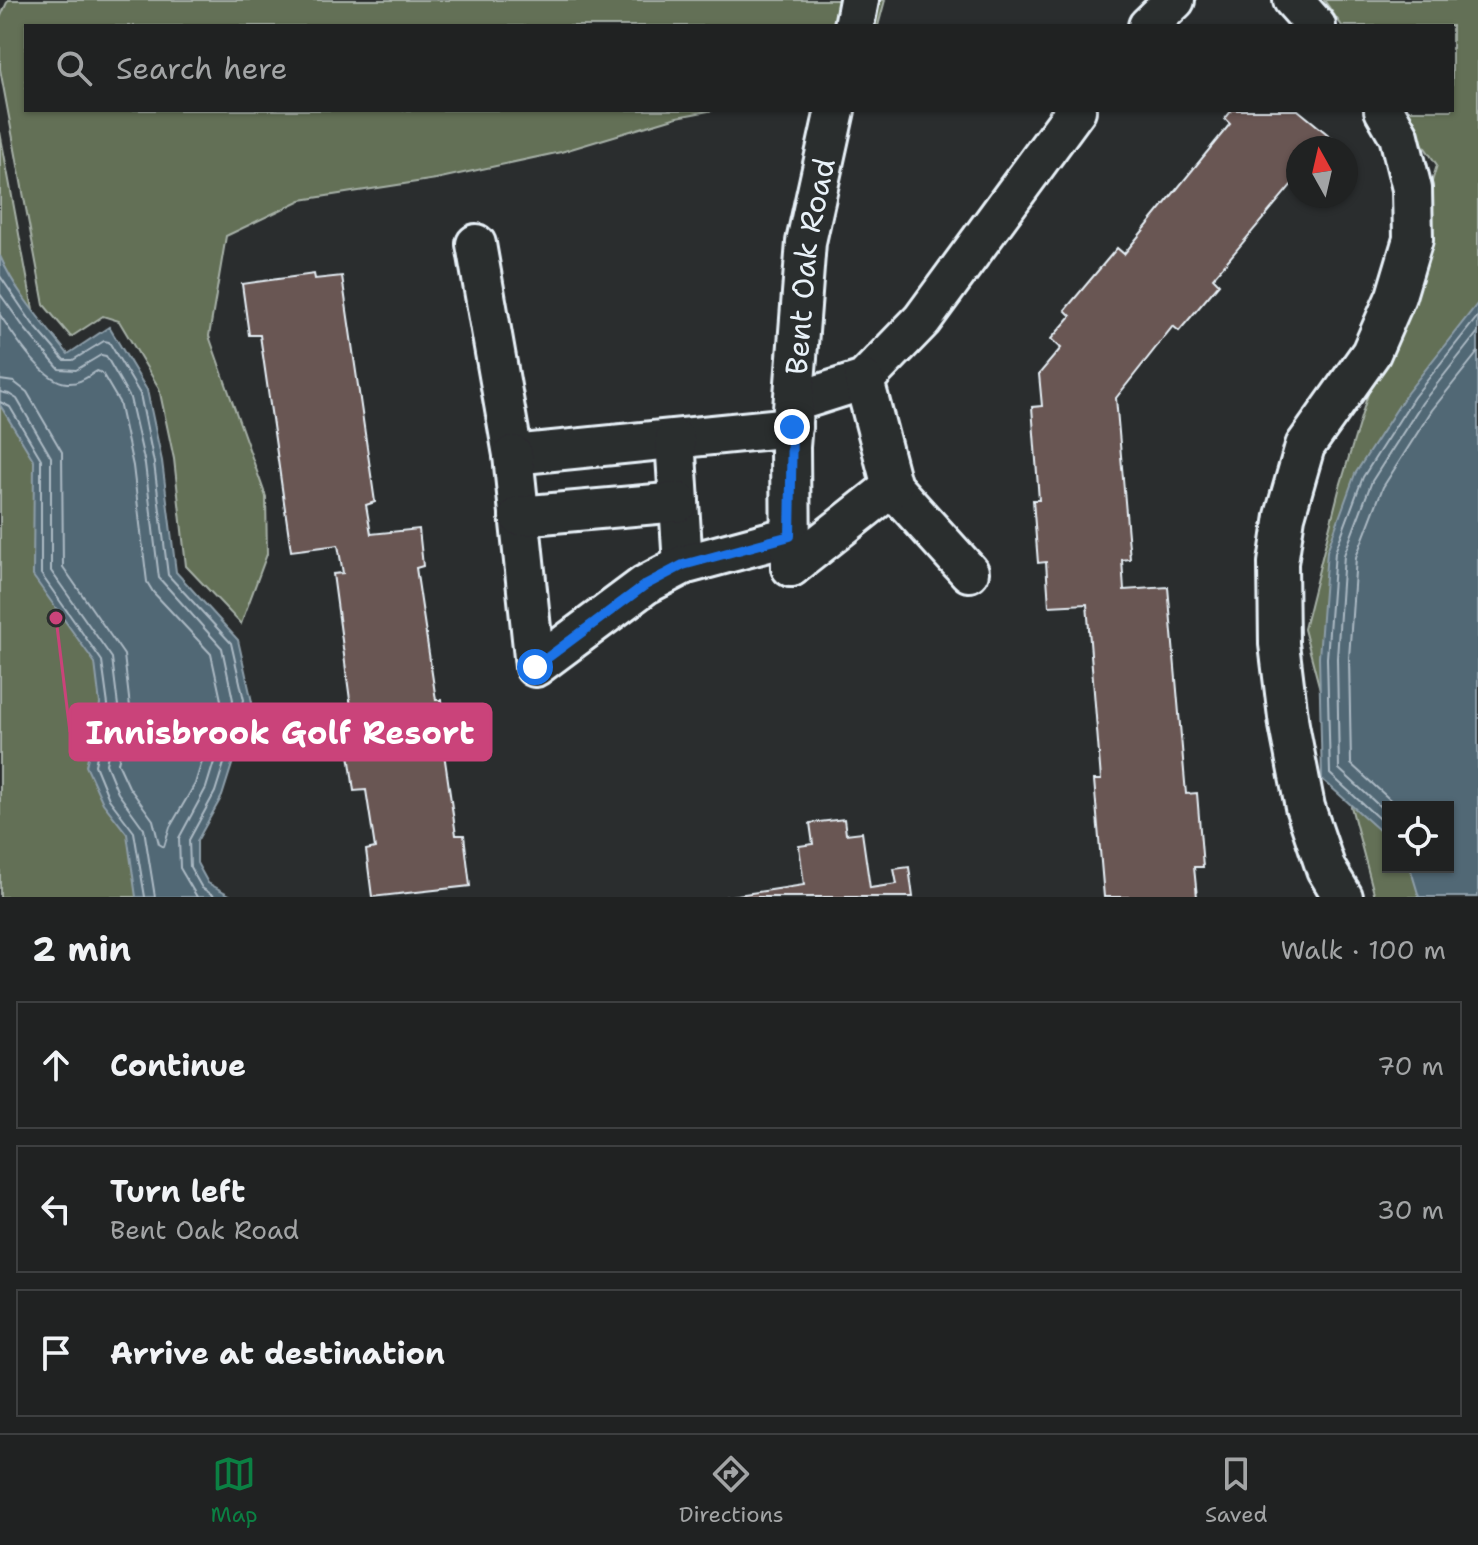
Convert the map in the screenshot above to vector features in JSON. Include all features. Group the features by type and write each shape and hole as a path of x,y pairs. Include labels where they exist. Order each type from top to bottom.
{"street":[{"path":"854,24 859,0"},
{"path":"1150,24 1175,0"},
{"path":"1293,0 1314,24"},
{"name":"Bent Oak Road","path":"790,551 793,415 806,242 835,112"},
{"path":"513,455 675,439 793,415 864,380 922,320 1075,112"},
{"path":"1343,897 1326,869 1305,807 1289,725 1279,644 1278,563 1285,516 1305,446 1371,353 1396,296 1413,239 1412,189 1399,136 1385,112"},
{"path":"476,244 513,455 535,667 645,585 683,565 790,551 892,487"},
{"path":"864,380 892,487 969,572"},
{"path":"675,439 683,565"},
{"path":"519,516 679,502"}],"green space":[{"path":"8,0 885,0 879,24 24,24 24,112 703,112 561,152 436,179 301,200 226,236 209,336 266,497 267,554 241,624 186,566 174,459 159,388 119,321 103,316 71,337 44,305 0,69 0,18"},
{"path":"1324,0 1478,0 1478,897 1375,897 1304,629 1339,490 1437,165 1400,112 1454,112 1454,24 1341,24"},
{"path":"0,132 43,363 182,872 224,897 0,897"}],"water":[{"path":"0,256 22,295 68,354 109,327 147,390 162,461 176,572 238,640 252,702 222,796 197,841 197,863 208,883 233,897 136,897 127,834 103,803 86,766 100,704 95,663 33,576 34,461 0,405"},
{"path":"1478,303 1478,897 1419,897 1412,873 1454,873 1454,801 1382,801 1382,833 1322,779 1319,657 1327,551 1355,474 1407,393"}],"building":[{"path":"1230,112 1300,112 1330,136 1286,136 1286,191 1213,278 1219,284 1179,331 1173,326 1116,398 1130,559 1122,560 1124,590 1168,587 1186,794 1197,793 1203,867 1194,867 1197,897 1104,897 1094,780 1101,780 1087,604 1049,606 1046,562 1038,563 1033,500 1039,500 1032,407 1042,406 1039,374 1061,348 1051,339 1071,316 1065,310 1117,248 1124,254 1230,124 1225,119"},
{"path":"314,274 315,279 342,276 375,502 366,505 371,534 419,529 423,566 416,568 436,700 442,700 446,732 441,733 456,835 464,835 470,886 372,897 366,850 375,848 366,790 354,791 345,724 353,722 333,574 343,573 338,545 291,551 260,335 249,335 242,284"},
{"path":"844,819 846,834 862,832 870,888 897,884 894,869 909,867 913,897 724,897 804,885 799,846 813,844 810,823"}],"place":[{"name":"Innisbrook Golf Resort","path":"56,618"}],"route":[{"path":"535,667 645,585 683,565 790,536 792,427"}]}
